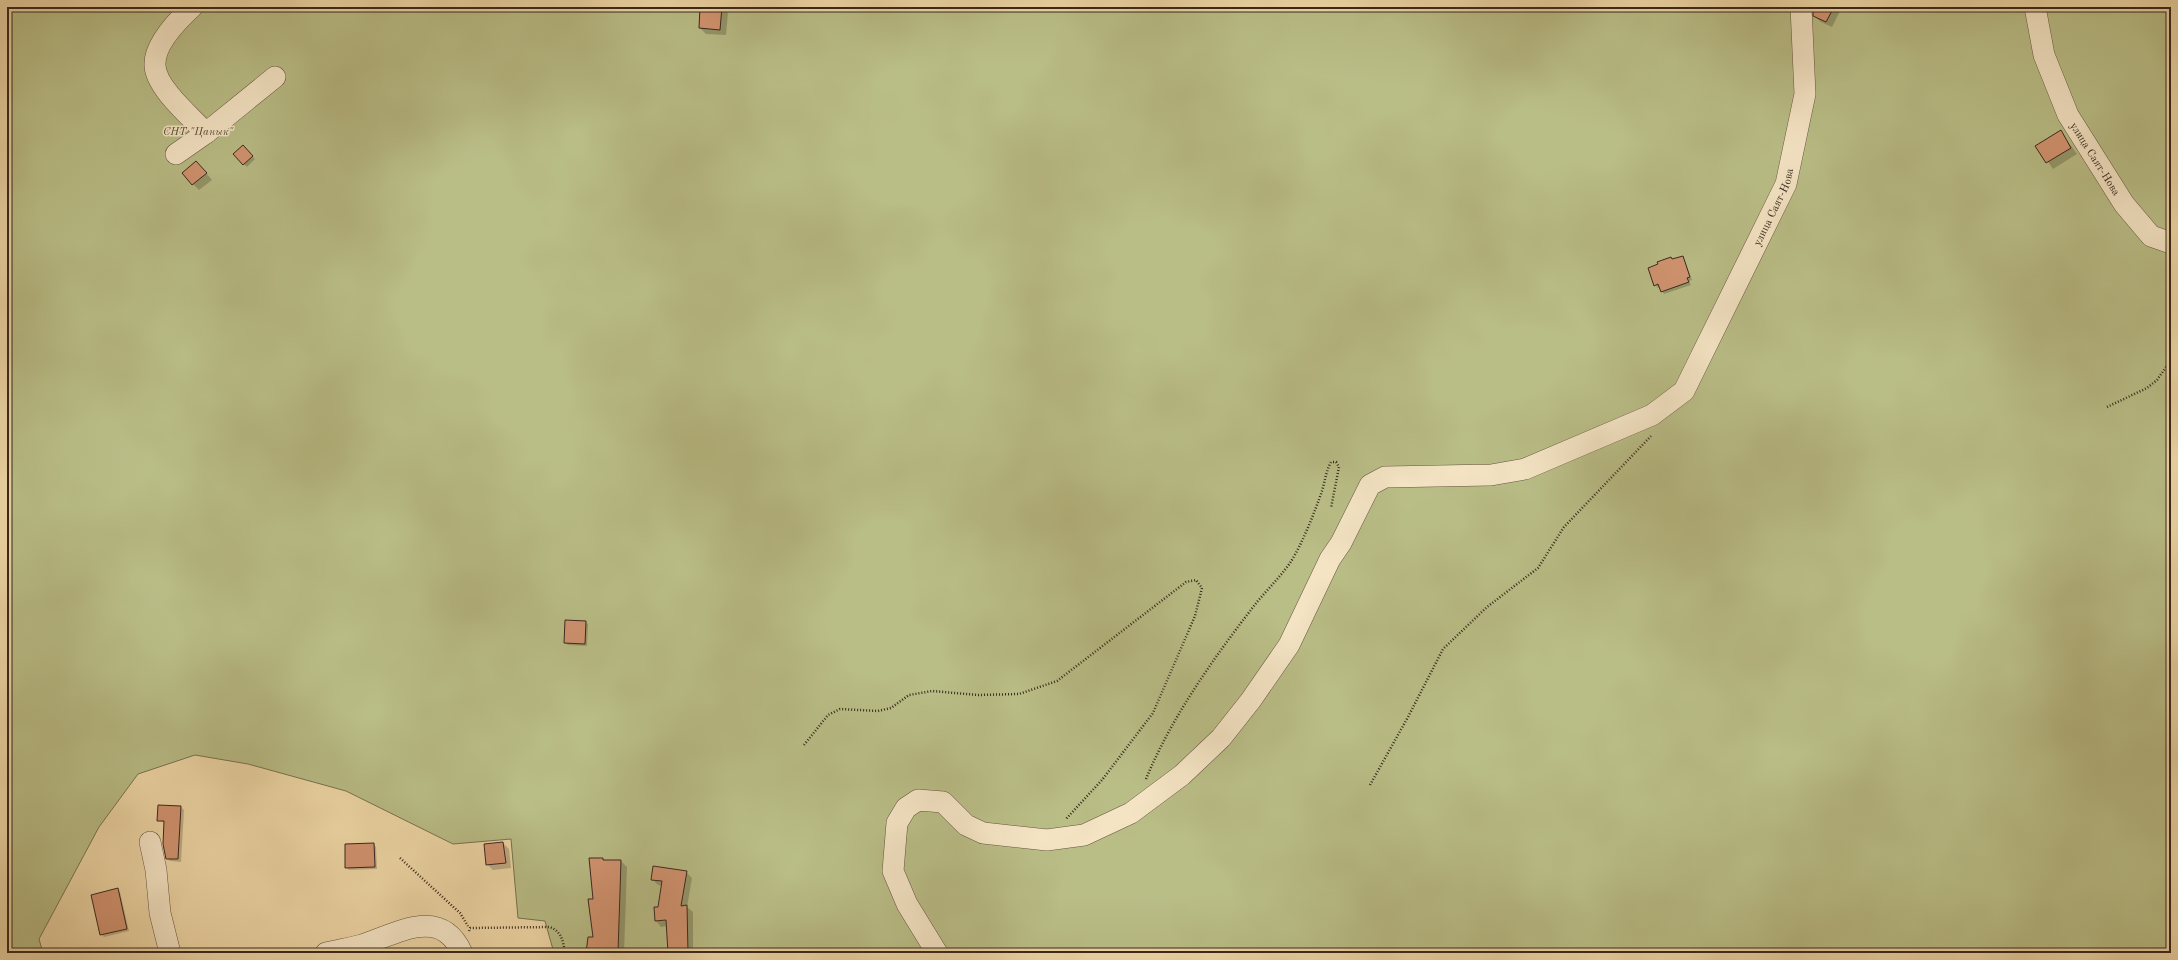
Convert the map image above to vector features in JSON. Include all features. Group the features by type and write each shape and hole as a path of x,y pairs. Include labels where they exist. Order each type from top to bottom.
{"street":[{"path":"192,7 176,22 162,41 155,65 158,78 177,103 206,134"},
{"name":"улица Саят-Нова","path":"1047,840 1084,835 1131,813 1182,775 1221,738 1251,700 1289,645 1330,559 1341,542 1370,485 1385,477 1492,474 1525,469 1652,415 1684,391 1786,184 1805,94 1801,7"},
{"name":"улица Саят-Нова","path":"2035,7 2044,55 2068,115 2124,204 2152,236 2171,243"},
{"path":"176,154 206,134 275,76"},
{"path":"937,953 907,904 893,871 897,823 906,808 918,800 943,802 966,825 983,833 1047,840"},
{"path":"150,842 156,870 160,913 170,953"},
{"path":"326,953 361,945 413,926 442,928 458,945 466,944"}],"path":[{"path":"2107,407 2147,388 2157,380 2171,360"},
{"path":"1370,785 1408,717 1443,649 1487,607 1538,568 1564,527 1655,431"},
{"path":"1143,785 1161,744 1210,668 1257,603 1291,562 1312,518 1323,490 1327,469 1331,462 1336,462 1339,467 1331,508"},
{"path":"804,745 828,715 840,709 878,711 891,708 908,695 932,691 979,695 1019,694 1057,681 1186,582 1196,580 1202,588 1195,616 1153,713 1102,780 1047,840"},
{"path":"400,858 460,913 470,928 466,944"},
{"path":"470,928 550,926 558,930 562,936 565,953"}],"green space":[{"name":"СНТ \"Цанык\"","path":"7,7 2171,7 2171,953 554,953 545,921 518,918 511,839 453,844 346,791 248,764 195,755 138,774 99,827 39,939 43,953 7,953"}],"building":[{"path":"700,7 722,7 720,30 699,28"},
{"path":"1813,7 1834,7 1826,22 1813,16"},
{"path":"2061,130 2071,148 2046,163 2035,146"},
{"path":"243,145 253,156 243,165 233,154"},
{"path":"196,161 207,173 192,185 182,173"},
{"path":"1683,256 1690,277 1687,278 1689,282 1661,292 1658,284 1654,286 1648,268 1658,264 1657,262 1671,257 1672,259"},
{"path":"565,620 586,621 585,644 564,643"},
{"path":"158,805 181,806 178,859 166,859 163,844 164,821 157,821"},
{"path":"503,842 506,863 486,865 484,844"},
{"path":"374,843 375,867 345,868 345,844"},
{"path":"589,858 621,860 618,953 586,953 588,937 593,937 588,899 593,899"},
{"path":"653,866 687,871 681,906 687,905 688,953 668,953 666,920 655,921 654,907 658,907 662,881 651,880"},
{"path":"118,888 127,929 100,935 91,895"}]}
